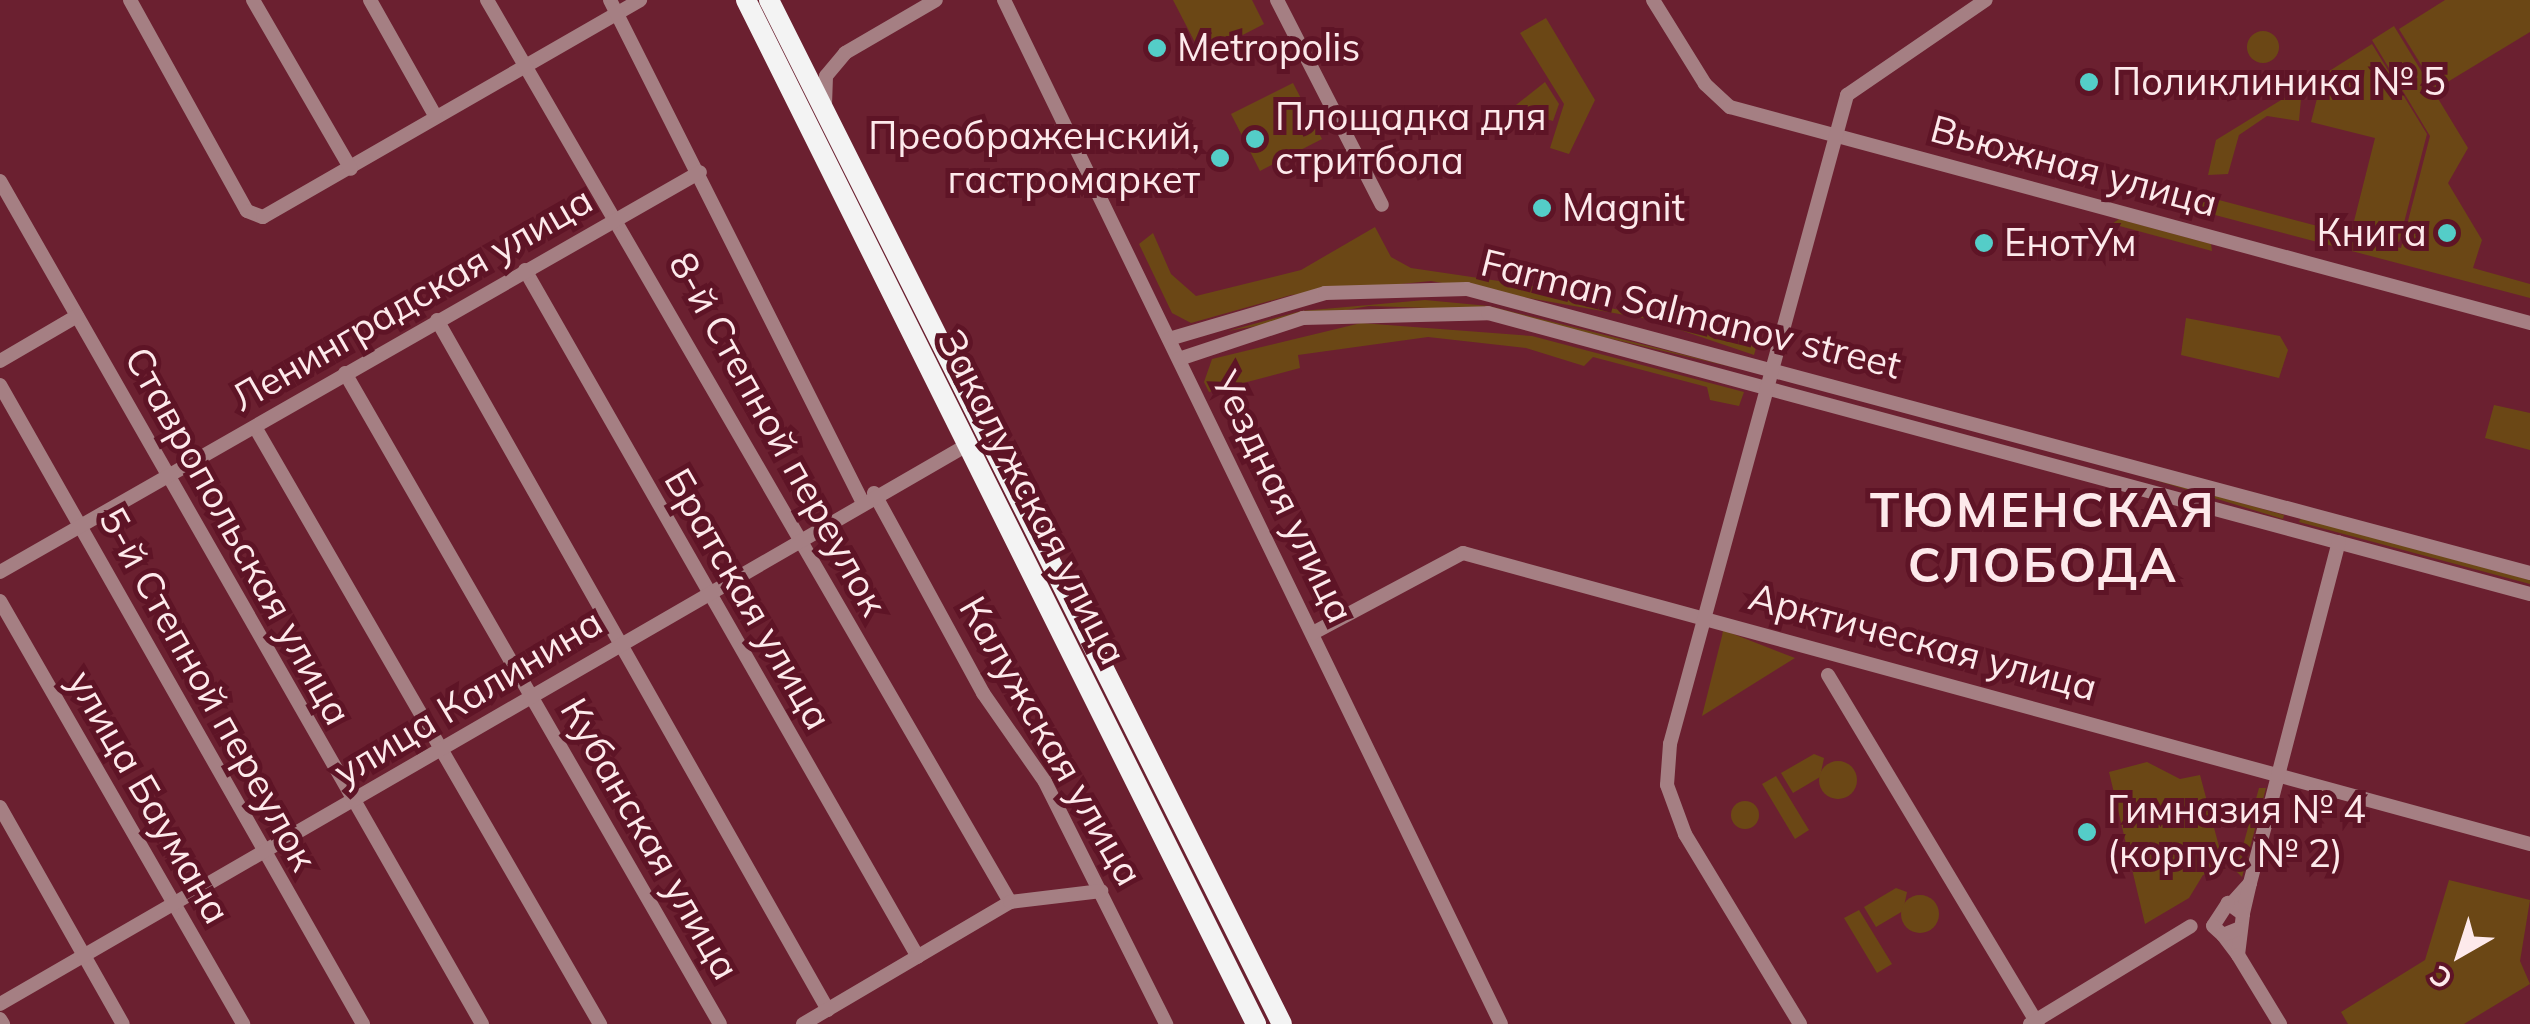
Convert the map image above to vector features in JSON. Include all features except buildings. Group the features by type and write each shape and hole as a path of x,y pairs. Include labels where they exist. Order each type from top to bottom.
{"highway":[{"name":"Закалужская улица","path":"746,0 1256,1024"},
{"path":"769,0 1282,1024"}],"street":[{"path":"130,0 253,215 350,168 524,66 613,6 640,0"},
{"path":"253,0 350,168"},
{"path":"370,0 436,117"},
{"name":"8-й Степной переулок","path":"487,0 620,218 796,536 1010,902"},
{"path":"827,121 823,91 833,64 936,0"},
{"name":"Уездная улица","path":"1004,0 1501,1024"},
{"path":"1277,0 1382,206"},
{"name":"Вьюжная улица","path":"1653,0 1716,97 1834,134 2530,323"},
{"path":"1800,1024 1684,834 1667,785 1702,616 1834,134 1859,81 1986,0"},
{"name":"Калужская улица","path":"613,6 867,496 1101,891 1166,1024"},
{"name":"Ленинградская улица","path":"0,572 700,172"},
{"name":"Ставропольская улица","path":"0,181 351,805 482,1024"},
{"name":"Братская улица","path":"525,270 705,592 918,957"},
{"name":"Farman Salmanov street","path":"1169,340 1253,307 1419,286 1530,300 2530,573"},
{"name":"Farman Salmanov street","path":"1179,359 1303,318 1429,308 1550,328 2530,594"},
{"path":"0,361 77,316"},
{"path":"437,320 828,1010"},
{"name":"Кубанская улица","path":"345,373 720,1024"},
{"name":"5-й Степной переулок","path":"0,385 362,1024"},
{"path":"255,427 600,1024"},
{"path":"2039,459 2054,449 2044,439"},
{"name":"улица Калинина","path":"0,1004 262,852 442,754 796,536 966,445"},
{"path":"2073,468 2066,452 2079,448"},
{"path":"2238,955 2238,915 2339,542"},
{"name":"Арктическая улица","path":"1313,633 1455,553 1702,616 2530,844"},
{"name":"улица Баумана","path":"0,601 243,1024"},
{"name":"Арктическая улица","path":"1828,676 2034,1023"},
{"path":"0,806 123,1024"},
{"path":"803,1024 1010,902 1101,891"},
{"path":"2034,1023 2217,910 2238,915"},
{"path":"2217,910 2218,930 2280,1024"},
{"path":"2191,926 2218,930 2238,915"}],"shaded area":[{"path":"1173,0 1252,0 1264,24 1202,56"},
{"path":"2445,0 2530,0 2530,32 2436,89 2399,29"},
{"path":"1546,18 1595,100 1569,154 1550,148 1564,104 1520,33"},
{"path":"2394,26 2468,148 2448,183 2482,240 2473,268 2530,284 2530,298 2196,210 2200,195 2401,248 2430,136 2372,40"},
{"path":"2263,31 2274,36 2279,47 2274,58 2263,63 2252,58 2247,47 2252,36"},
{"path":"2372,44 2427,134 2399,242 2352,229 2375,138 2311,122 2323,75"},
{"path":"1545,82 1559,104 1553,121 1511,109"},
{"path":"1293,83 1322,139 1260,171 1231,114"},
{"path":"2302,87 2299,121 2267,116 2239,135 2228,174 2208,175 2216,140"},
{"path":"2119,219 2211,244 2212,251 2112,224"},
{"path":"1375,227 1391,257 1411,268 1580,293 1579,301 1758,341 1754,355 1648,319 1431,281 1291,295 1191,323 1172,313 1139,244 1153,233 1171,274 1196,296 1301,270"},
{"path":"1425,300 1489,306 1749,371 1488,310 1369,306 1228,331 1301,311"},
{"path":"2186,318 2280,336 2288,350 2279,378 2181,355"},
{"path":"1361,323 1532,336 1744,392 1739,406 1710,400 1707,387 1593,357 1584,366 1526,348 1428,337 1298,355 1300,368 1209,392 1204,382 1212,359"},
{"path":"2494,405 2530,413 2530,450 2485,438"},
{"path":"2076,456 2284,515 2283,519"},
{"path":"2301,518 2530,580 2530,584 2299,522"},
{"path":"1723,630 1795,658 1702,716 1722,636"},
{"path":"1814,754 1824,758 1820,777 1793,793 1781,773"},
{"path":"1838,761 1852,766 1857,780 1852,794 1838,799 1824,794 1819,780 1824,766"},
{"path":"2147,762 2180,779 2200,775 2225,869 2203,875 2189,898 2145,924 2109,772"},
{"path":"1776,776 1809,830 1795,839 1762,784"},
{"path":"2259,788 2266,788 2242,877 2236,871"},
{"path":"1745,801 1755,805 1759,815 1755,825 1745,829 1735,825 1731,815 1735,805"},
{"path":"2449,880 2530,900 2520,961 2530,984 2464,1024 2348,1024 2341,1012 2425,960"},
{"path":"1896,888 1907,892 1903,911 1876,927 1864,907"},
{"path":"1920,895 1934,900 1939,914 1934,928 1920,933 1906,928 1901,914 1906,900"},
{"path":"1859,910 1892,964 1877,973 1844,918"}],"place":[{"name":"Metropolis","path":"1157,48"},
{"name":"Поликлиника № 5","path":"2089,82"},
{"name":"Площадка для стритбола","path":"1255,139"},
{"name":"Преображенский, гастромаркет","path":"1220,158"},
{"name":"Magnit","path":"1542,208"},
{"name":"Книга","path":"2447,233"},
{"name":"ЕнотУм","path":"1984,243"},
{"name":"Гимназия № 4 (корпус № 2)","path":"2087,832"}],"district":[{"name":"ТЮМЕНСКАЯ СЛОБОДА","path":"2043,536"}]}
